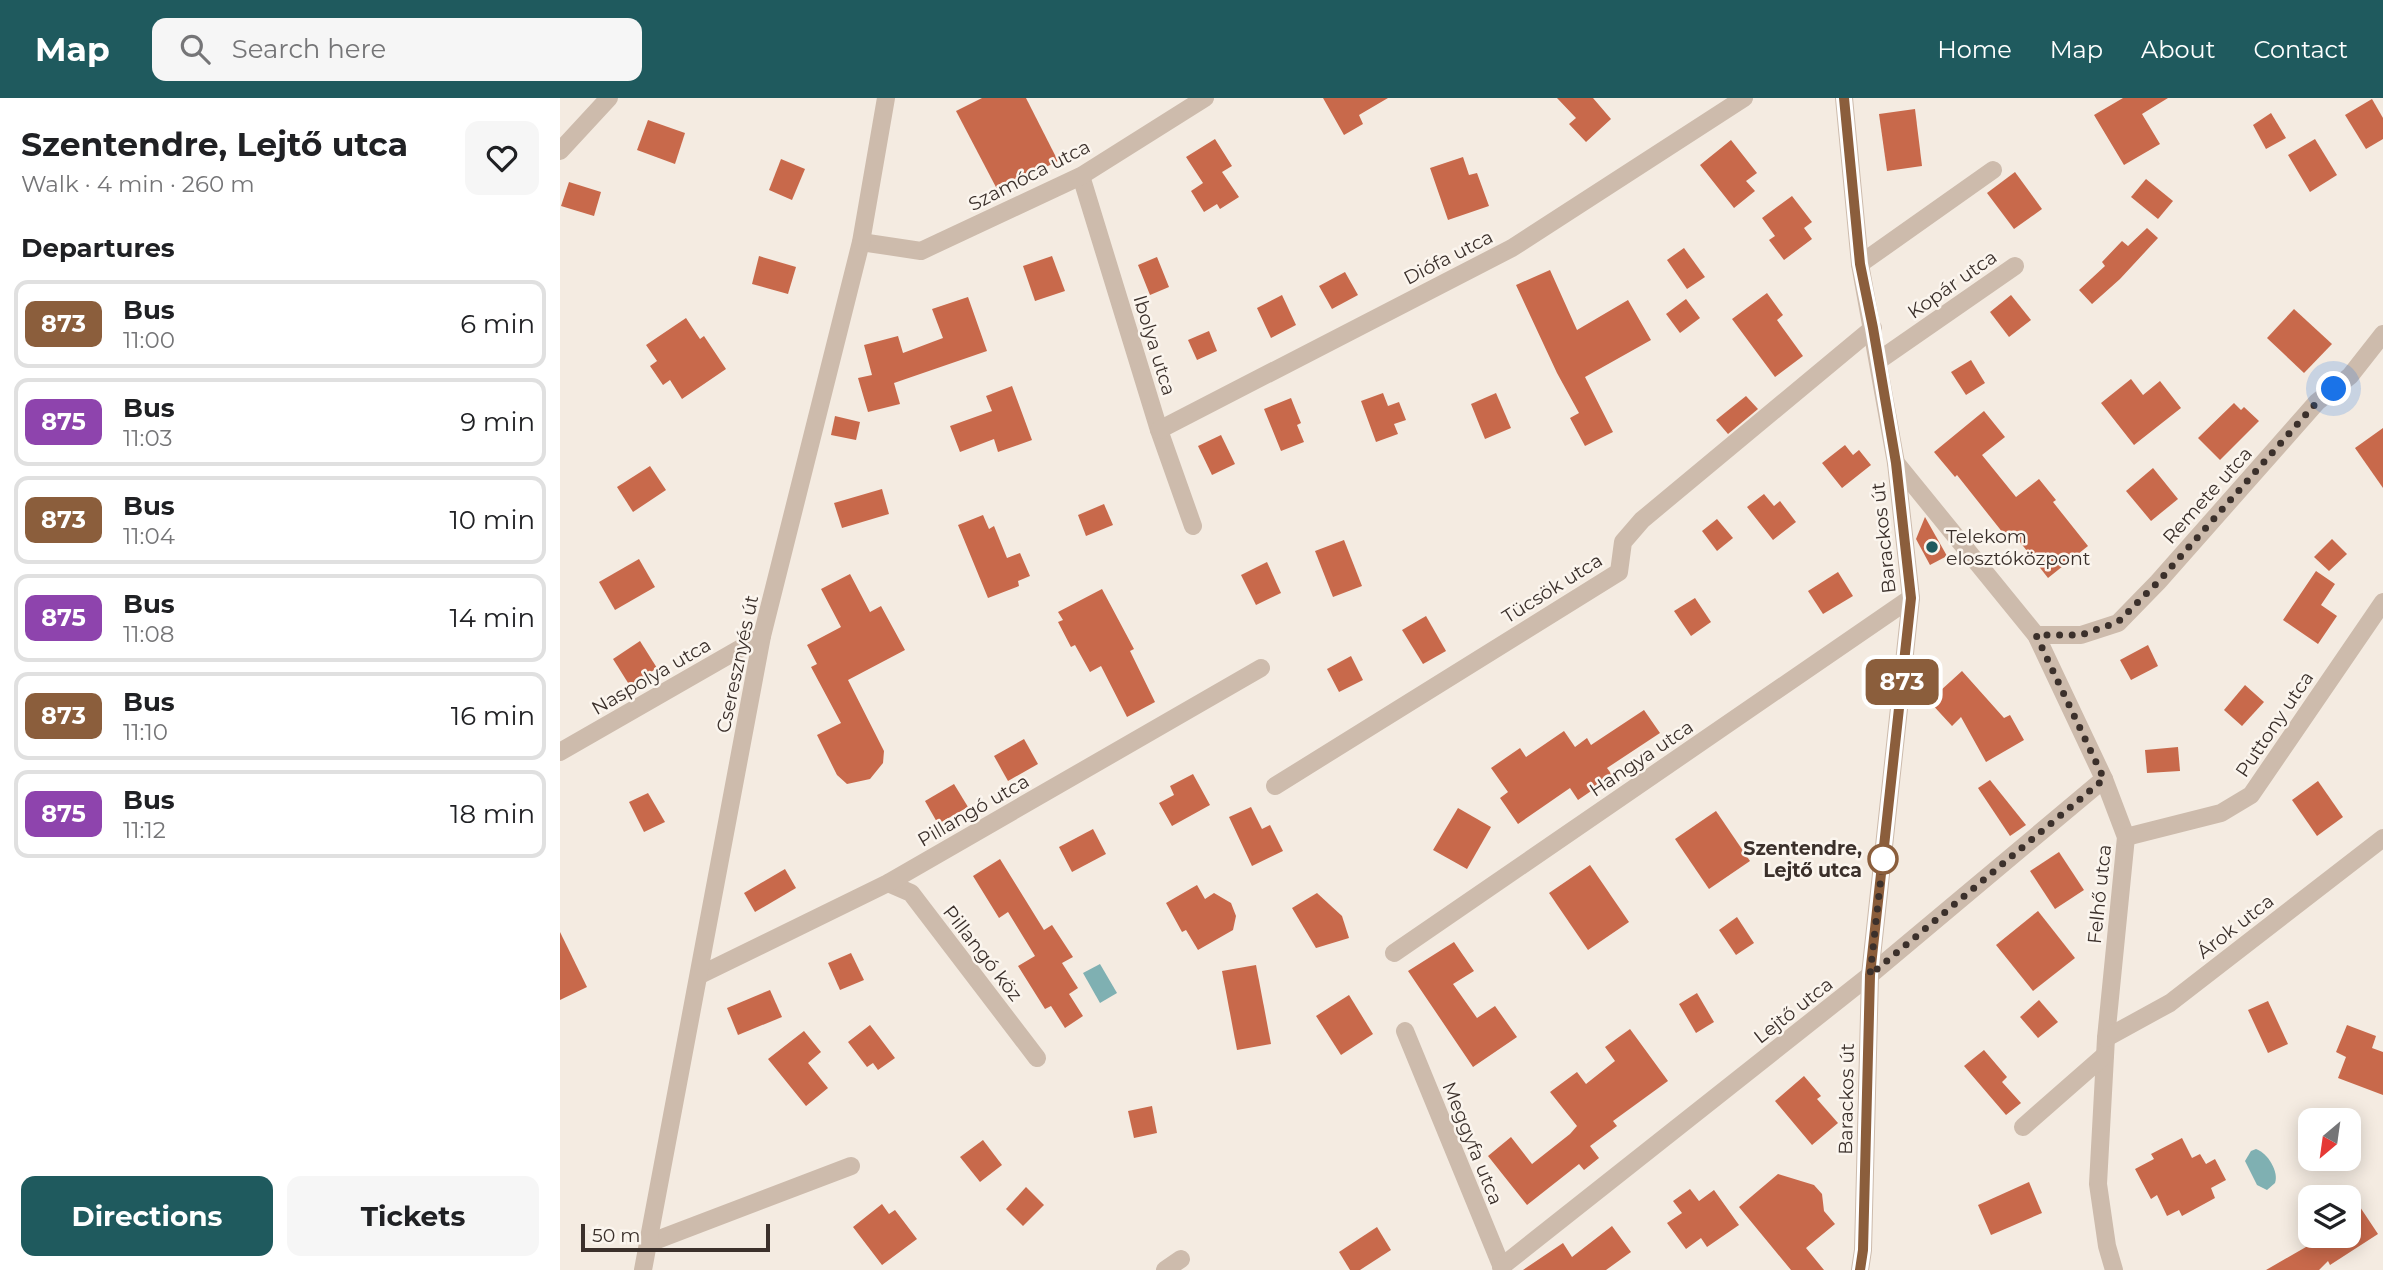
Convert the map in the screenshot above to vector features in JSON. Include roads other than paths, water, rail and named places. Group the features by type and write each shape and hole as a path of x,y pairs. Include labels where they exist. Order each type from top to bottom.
{"street":[{"path":"560,151 609,98"},
{"name":"Cseresznyés út","path":"643,1270 762,636 861,242 886,98"},
{"name":"Szamóca utca","path":"861,242 921,251 1081,176 1205,98"},
{"name":"Diófa utca","path":"1159,430 1511,248 1744,98"},
{"name":"Barackos út","path":"1844,98 1860,264 1896,463 1911,598 1870,975 1863,1250 1860,1270"},
{"path":"1860,264 1993,170"},
{"name":"Ibolya utca","path":"1081,176 1159,430 1194,526"},
{"name":"Kopár utca","path":"1878,361 2015,266"},
{"name":"Tücsök utca","path":"1275,786 1619,572 1623,542 1642,520 1873,328"},
{"name":"Remete utca","path":"2036,635 2081,635 2118,622 2158,582 2317,402 2350,376 2383,334"},
{"name":"Felhő utca","path":"1896,463 2036,635 2104,779 2126,837 2105,1047 2098,1184 2107,1246 2114,1270"},
{"name":"Hangya utca","path":"1395,953 1911,598"},
{"name":"Puttony utca","path":"2126,837 2221,813 2251,795 2383,602"},
{"name":"Naspolya utca","path":"560,752 762,636"},
{"name":"Pillangó utca","path":"700,975 888,883 1261,668"},
{"name":"Lejtő utca","path":"1502,1268 1870,975 2104,779"},
{"name":"Árok utca","path":"2023,1127 2105,1047 2170,1003 2383,838"},
{"name":"Pillangó köz","path":"888,883 911,893 1037,1058"},
{"name":"Meggyfa utca","path":"1405,1031 1502,1268"},
{"path":"649,1244 851,1166"},
{"path":"1165,1270 1181,1259"}],"water":[{"path":"1100,964 1117,993 1100,1003 1083,973"},
{"path":"2256,1149 2274,1168 2275,1183 2267,1190 2257,1185 2245,1161 2251,1151"}],"place":[{"name":"Telekom elosztóközpont","path":"1932,547"},
{"name":"Szentendre, Lejtő utca","path":"1883,859"}]}
